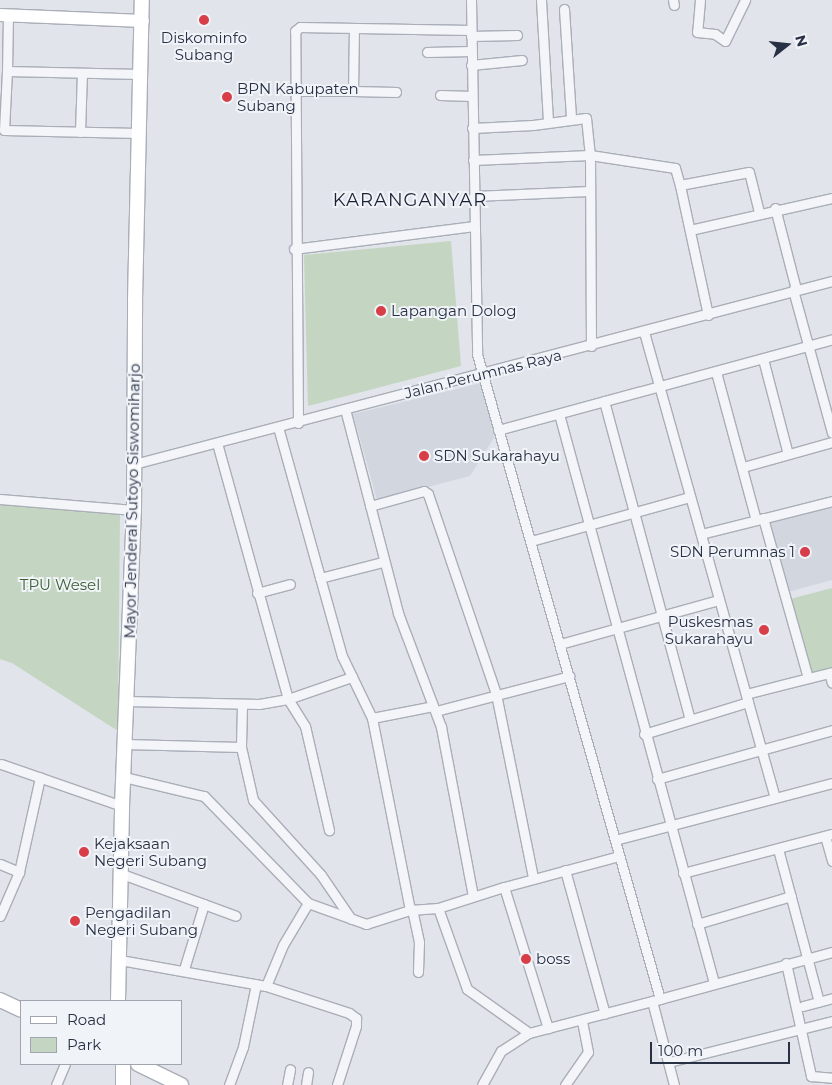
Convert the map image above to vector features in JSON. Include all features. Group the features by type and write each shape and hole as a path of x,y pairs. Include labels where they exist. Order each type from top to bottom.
{"main road":[{"name":"Mayor Jenderal Sutoyo Siswomiharjo","path":"118,1000 122,806 128,701 134,510 138,133 143,21 142,0"},
{"path":"4,15 143,21"},
{"path":"0,1000 20,1010"},
{"path":"123,1065 123,1085"},
{"path":"140,1065 181,1085"}],"street":[{"path":"471,0 472,160 477,354 615,840 656,1000 674,1085"},
{"path":"541,0 548,122"},
{"path":"700,0 697,32 715,34 725,41 745,0"},
{"path":"564,9 571,118"},
{"path":"4,15 4,48 7,71 2,106 4,130 138,133"},
{"path":"353,91 354,28"},
{"path":"298,423 293,91 296,29 354,28 517,35"},
{"path":"427,52 471,51"},
{"path":"471,65 522,60"},
{"path":"7,71 140,74"},
{"path":"80,132 82,73"},
{"path":"293,91 396,92"},
{"path":"440,95 472,96"},
{"path":"472,128 586,118 590,155 591,346"},
{"path":"472,160 590,155 675,168 708,315"},
{"path":"680,185 749,172 759,212"},
{"path":"474,196 590,191"},
{"path":"690,230 775,208 832,198"},
{"path":"775,208 808,346 832,433"},
{"path":"294,249 474,226"},
{"name":"Jalan Perumnas Raya","path":"134,464 482,375 832,281"},
{"path":"644,332 775,798"},
{"path":"498,430 832,339"},
{"path":"763,359 788,454"},
{"path":"716,372 808,678"},
{"path":"604,401 690,719"},
{"path":"345,409 383,562 398,613 435,708 474,896"},
{"path":"559,414 644,734 714,983"},
{"path":"278,426 320,578 352,678 372,718 419,942 418,972"},
{"path":"743,467 832,442"},
{"path":"217,443 288,698 305,726 329,830"},
{"path":"370,506 424,491 428,494 496,694 533,878"},
{"path":"531,541 690,497"},
{"path":"0,499 134,510"},
{"path":"701,534 832,501"},
{"path":"320,578 383,562"},
{"path":"257,592 290,584"},
{"path":"560,644 719,600"},
{"path":"644,734 808,678 831,672 832,683"},
{"path":"372,718 435,708 569,676"},
{"path":"128,701 259,704 288,698 352,678"},
{"path":"246,705 241,747 255,803 308,859 351,919"},
{"path":"657,779 832,730"},
{"path":"125,744 241,747"},
{"path":"1,764 122,806"},
{"path":"0,916 20,872 40,777"},
{"path":"124,777 204,796 308,902 351,919 370,924 412,910 438,908 533,878 619,856"},
{"path":"615,840 832,783"},
{"path":"683,873 778,850 829,835 832,861"},
{"path":"778,850 792,896 819,1002"},
{"path":"0,864 20,872"},
{"path":"565,870 606,1014"},
{"path":"122,874 236,916"},
{"path":"504,887 548,1028"},
{"path":"697,924 792,896"},
{"path":"266,986 283,945 308,902"},
{"path":"184,969 204,904"},
{"path":"438,908 467,989 529,1033"},
{"path":"482,1085 489,1068 501,1051 529,1033 606,1014 786,963 832,952"},
{"path":"120,960 184,969 266,986 331,1005 354,1016 356,1026 337,1085"},
{"path":"786,963 811,1076 832,1078"},
{"path":"229,1085 243,1047 256,984"},
{"path":"803,1006 832,998"},
{"path":"565,1085 588,1052 582,1020"},
{"path":"668,1062 832,1021"},
{"path":"56,1085 65,1065"},
{"path":"287,1085 290,1069"},
{"path":"306,1085 308,1072"}],"shaded area":[{"name":"SDN Sukarahayu","path":"481,383 495,436 470,476 377,500 353,414"},
{"name":"SDN Perumnas 1","path":"832,506 832,580 788,592 770,523"}],"green space":[{"name":"Lapangan Dolog","path":"451,241 461,366 308,406 304,255"},
{"name":"TPU Wesel","path":"0,504 120,512 118,731 12,663 0,659"},
{"path":"832,588 832,669 810,675 790,599"}],"place":[{"name":"Diskominfo Subang","path":"204,20"},
{"name":"BPN Kabupaten Subang","path":"227,97"},
{"name":"Lapangan Dolog","path":"381,311"},
{"name":"SDN Sukarahayu","path":"424,456"},
{"name":"SDN Perumnas 1","path":"805,552"},
{"name":"Puskesmas Sukarahayu","path":"764,630"},
{"name":"Kejaksaan Negeri Subang","path":"84,852"},
{"name":"Pengadilan Negeri Subang","path":"75,921"},
{"name":"boss","path":"526,959"}],"district":[{"name":"KARANGANYAR","path":"410,200"}]}
